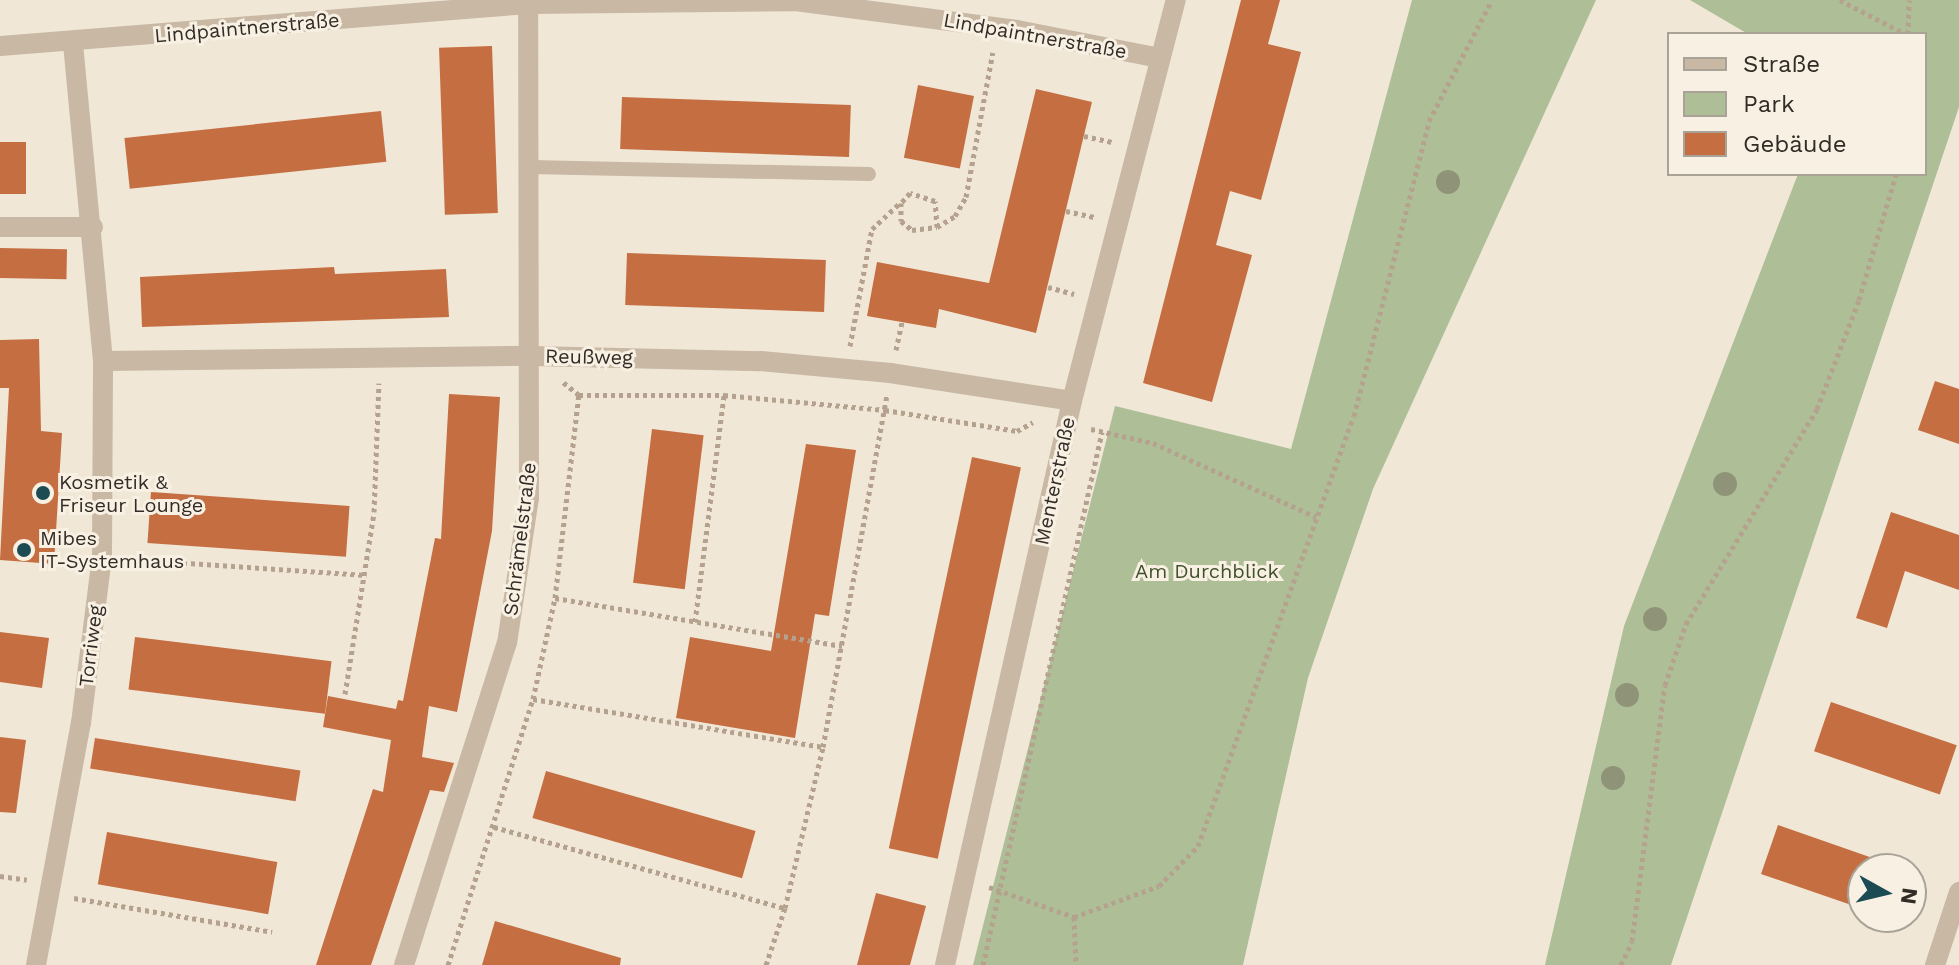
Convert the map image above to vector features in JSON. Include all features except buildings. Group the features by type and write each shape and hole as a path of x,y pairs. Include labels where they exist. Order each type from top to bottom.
{"street":[{"name":"Menterstraße","path":"945,965 967,882 1072,401 1176,0"},
{"name":"Lindpaintnerstraße","path":"0,46 73,43 528,2 795,1 998,27 1160,58"},
{"name":"Schrämelstraße","path":"404,965 465,787 507,643 529,498 532,356 528,2"},
{"name":"Torriweg","path":"36,965 81,723 102,556 103,361 93,227 73,43"},
{"path":"0,227 93,227"},
{"name":"Reußweg","path":"103,361 532,356 761,361 890,373 1072,401"},
{"path":"1935,965 1959,892"}],"lane":[{"path":"530,167 869,174"}],"path":[{"path":"967,882 1002,890 1074,917 1159,886 1198,846 1354,416 1429,121 1492,0"},
{"path":"1840,0 1902,32"},
{"path":"1906,32 1909,0"},
{"path":"901,203 901,221 912,230 937,227 955,216 966,197 998,27"},
{"path":"1621,965 1632,941 1665,685 1686,624 1817,409 1859,300 1895,176"},
{"path":"846,369 872,229 910,193 935,201 937,227"},
{"path":"345,694 366,575 380,358"},
{"path":"766,965 785,908 823,747 890,373"},
{"path":"579,395 724,395 885,410 1017,431 1072,401"},
{"path":"695,622 724,395"},
{"path":"1067,424 1153,443 1316,517"},
{"path":"983,965 1102,432"},
{"path":"102,556 366,575"},
{"path":"555,598 842,646"},
{"path":"533,699 823,747"},
{"path":"494,827 785,908"},
{"path":"50,893 272,932"},
{"path":"1074,917 1076,965"}],"green space":[{"name":"Am Durchblick","path":"1412,0 1596,0 1373,489 1308,678 1243,965 973,965 1115,406 1291,449"},
{"path":"1690,0 1959,0 1959,107 1671,965 1545,965 1624,626 1797,176 1927,176 1927,32 1745,32"}],"place":[{"name":"Kosmetik & Friseur Lounge","path":"43,493"},
{"name":"Mibes IT-Systemhaus","path":"24,550"}]}
